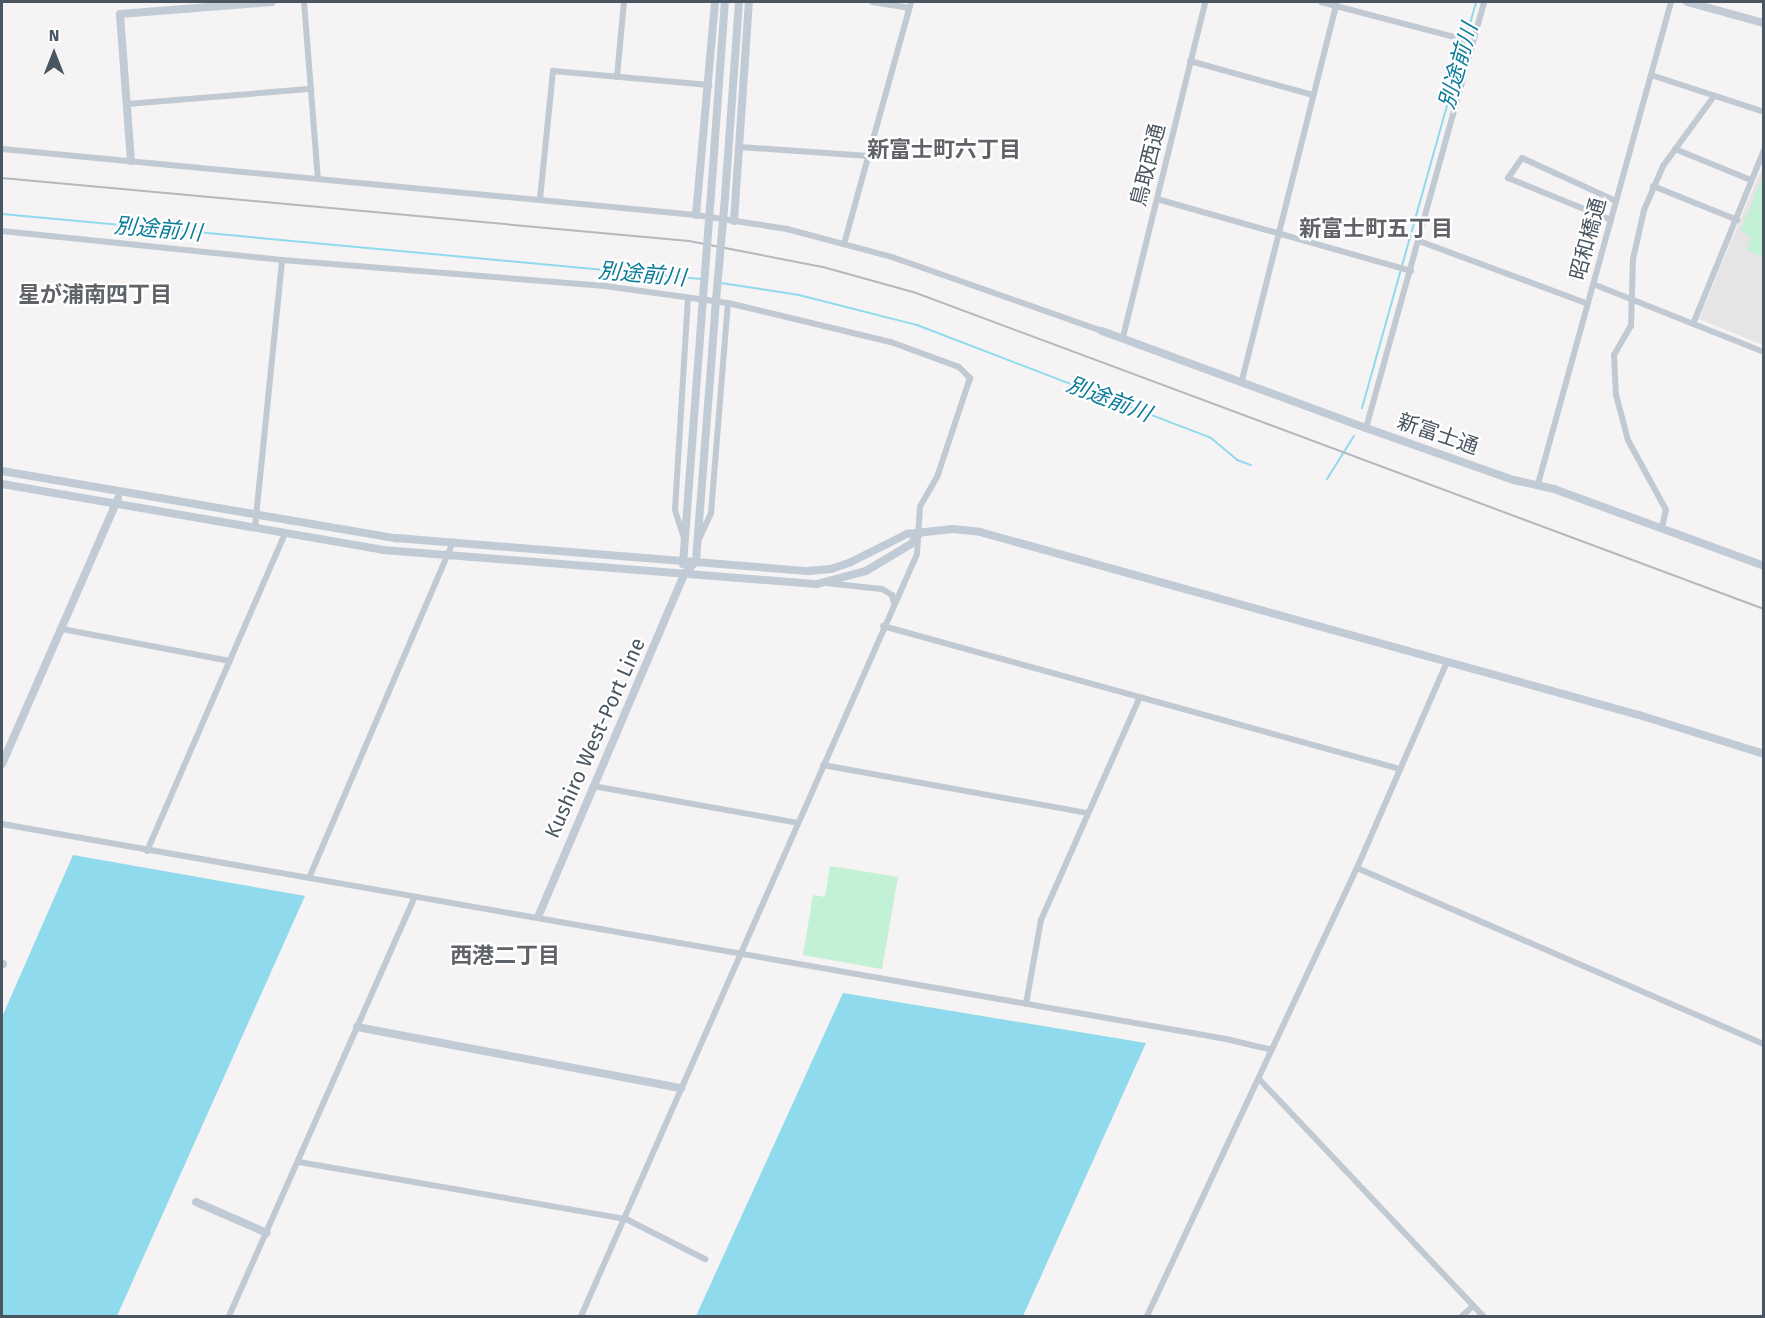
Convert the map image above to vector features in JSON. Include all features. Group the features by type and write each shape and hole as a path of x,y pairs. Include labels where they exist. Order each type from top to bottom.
{"street":[{"path":"131,161 120,14 272,2"},
{"path":"304,2 318,178"},
{"path":"617,77 624,2"},
{"path":"696,215 715,2"},
{"path":"685,573 682,560 725,2"},
{"path":"696,561 739,2"},
{"path":"734,221 748,2"},
{"path":"844,244 910,5 872,2"},
{"name":"鳥取西通","path":"1123,337 1205,2"},
{"path":"1321,2 1337,4 1473,42"},
{"path":"1366,428 1484,2"},
{"name":"昭和橋通","path":"1538,484 1671,2"},
{"path":"1687,2 1764,23"},
{"path":"1242,380 1337,4"},
{"path":"1191,61 1313,95"},
{"path":"540,199 553,71 709,85"},
{"path":"1651,75 1764,112"},
{"path":"127,104 311,89"},
{"path":"1662,527 1666,510 1628,440 1616,395 1614,355 1631,327 1636,239 1653,186 1675,149 1714,96"},
{"path":"739,147 869,156"},
{"path":"2,149 540,199 734,221 844,244 892,257 1102,331"},
{"path":"1675,149 1752,180"},
{"path":"1693,324 1763,153"},
{"path":"1611,220 1508,178 1522,158 1616,201"},
{"path":"1653,186 1737,220"},
{"path":"1157,199 1411,270"},
{"path":"2,231 282,260 605,286 728,303 891,342 959,367 970,378 937,477 921,507 917,554 883,626 626,1219 581,1317"},
{"path":"1419,241 1588,304"},
{"path":"255,527 282,260"},
{"path":"1593,284 1764,352"},
{"path":"684,540 675,510 688,297"},
{"path":"698,542 711,513 728,303"},
{"name":"新富士通","path":"1102,331 1242,380 1366,428 1514,480 1538,484 1662,527 1764,566"},
{"path":"2,471 396,538 808,571 831,569 890,540 908,534 953,529 980,531 1639,715 1764,754"},
{"path":"2,484 383,550 826,583 882,589 892,595 894,604"},
{"path":"2,764 121,492"},
{"path":"147,851 285,532"},
{"path":"826,583 866,571 911,544 919,534"},
{"path":"309,878 453,542"},
{"name":"Kushiro West-Port Line","path":"538,917 685,573 696,561"},
{"path":"883,626 1400,769"},
{"path":"62,629 230,661"},
{"path":"1147,1317 1357,868 1447,662"},
{"path":"1026,1004 1041,920 1140,697"},
{"path":"823,765 1088,813"},
{"path":"593,786 798,823"},
{"path":"2,824 147,851 538,917 1272,1050"},
{"path":"1357,868 1764,1044"},
{"path":"229,1317 416,897"},
{"path":"357,1027 681,1088"},
{"path":"1258,1078 1483,1317"},
{"path":"299,1162 626,1219 705,1259"},
{"path":"196,1202 267,1233"},
{"path":"1462,1317 1473,1306"}],"shaded area":[{"path":"1763,165 1763,345 1699,319"}],"green space":[{"path":"1763,176 1763,257 1747,250 1751,237 1740,231"},
{"path":"830,866 898,877 882,969 803,955 813,895 825,897"}],"water":[{"path":"73,855 305,896 117,1316 2,1316 2,1017"},
{"path":"843,993 1146,1043 1023,1316 696,1316"}],"waterway":[{"name":"別途前川","path":"1362,408 1476,2"},
{"name":"別途前川","path":"2,214 701,279"},
{"name":"別途前川","path":"721,283 799,295 917,325 1211,438 1237,460 1251,465"},
{"name":"別途前川","path":"1327,479 1354,436"}],"railway":[{"path":"2,178 689,241 823,267 916,293 1764,609"}],"district":[{"name":"新富士町六丁目","path":"944,150"},
{"name":"新富士町五丁目","path":"1376,229"},
{"name":"星が浦南四丁目","path":"95,295"},
{"name":"西港二丁目","path":"505,956"}]}
